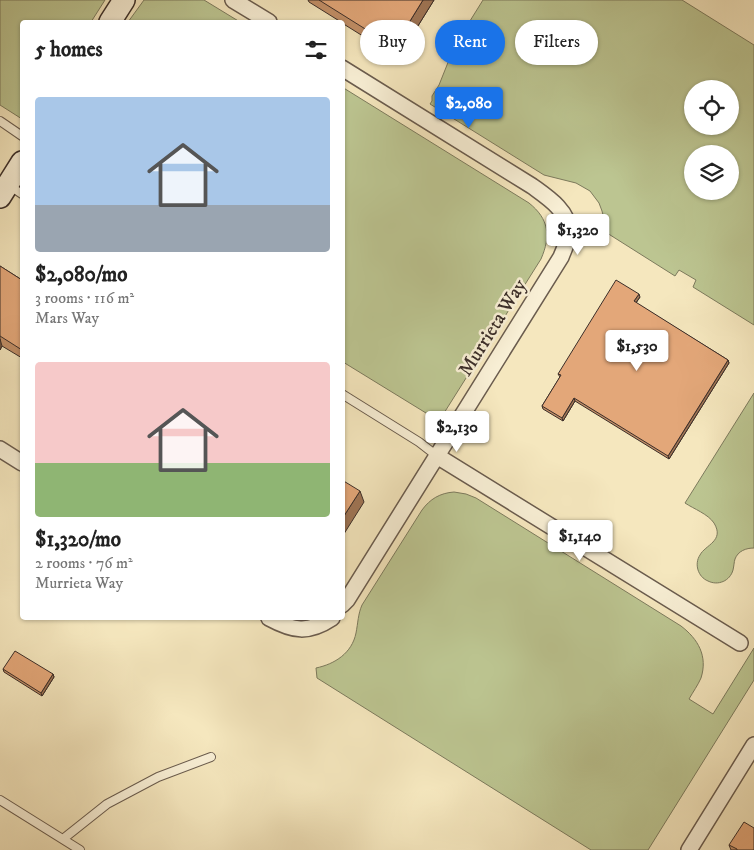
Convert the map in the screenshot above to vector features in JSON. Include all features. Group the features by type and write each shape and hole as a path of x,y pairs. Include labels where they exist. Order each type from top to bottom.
{"street":[{"path":"111,20 124,0"},
{"path":"233,0 266,20"},
{"name":"Murrieta Way","path":"345,70 548,197 559,208 566,220 569,231 567,244 561,257 345,600"},
{"path":"10,192 20,167"},
{"path":"0,449 20,462"},
{"path":"437,456 740,643"},
{"path":"273,620 293,629 305,629 328,620"},
{"path":"689,850 754,745"}],"lane":[{"path":"0,121 20,135"},
{"path":"345,396 419,442 437,456"},
{"path":"63,839 107,804 158,777 211,757"},
{"path":"0,800 80,850"}],"green space":[{"path":"0,0 105,0 92,20 20,20 20,118 0,105"},
{"path":"144,0 204,0 237,20 129,20"},
{"path":"483,0 682,0 754,45 754,325 693,287 696,280 679,270 675,276 607,233 603,233 604,219 602,211 599,203 590,191 576,183 544,175 430,104 432,96 439,85 447,65 505,65 505,20 471,20"},
{"path":"345,89 529,203 541,215 546,228 546,243 541,259 439,421 345,363"},
{"path":"754,393 754,548 745,549 740,552 735,559 733,570 729,577 723,582 716,583 702,577 698,570 697,562 702,551 716,538 717,529 708,517 685,503"},
{"path":"454,492 476,498 687,631 697,642 703,662 701,678 689,699 713,714 754,648 754,680 648,850 591,850 317,678 316,668 330,664 347,652 351,646 362,605 422,510 436,497"}],"building":[{"path":"319,0 423,0 411,20 360,20 360,26"},
{"path":"0,266 20,279 20,349 0,336"},
{"path":"616,280 639,294 634,301 728,360 668,456 574,398 562,418 542,406 561,375 558,374"},
{"path":"345,482 360,491 345,514"},
{"path":"15,651 53,674 41,693 3,669"},
{"path":"744,822 754,828 754,850 737,850 729,845"}]}
